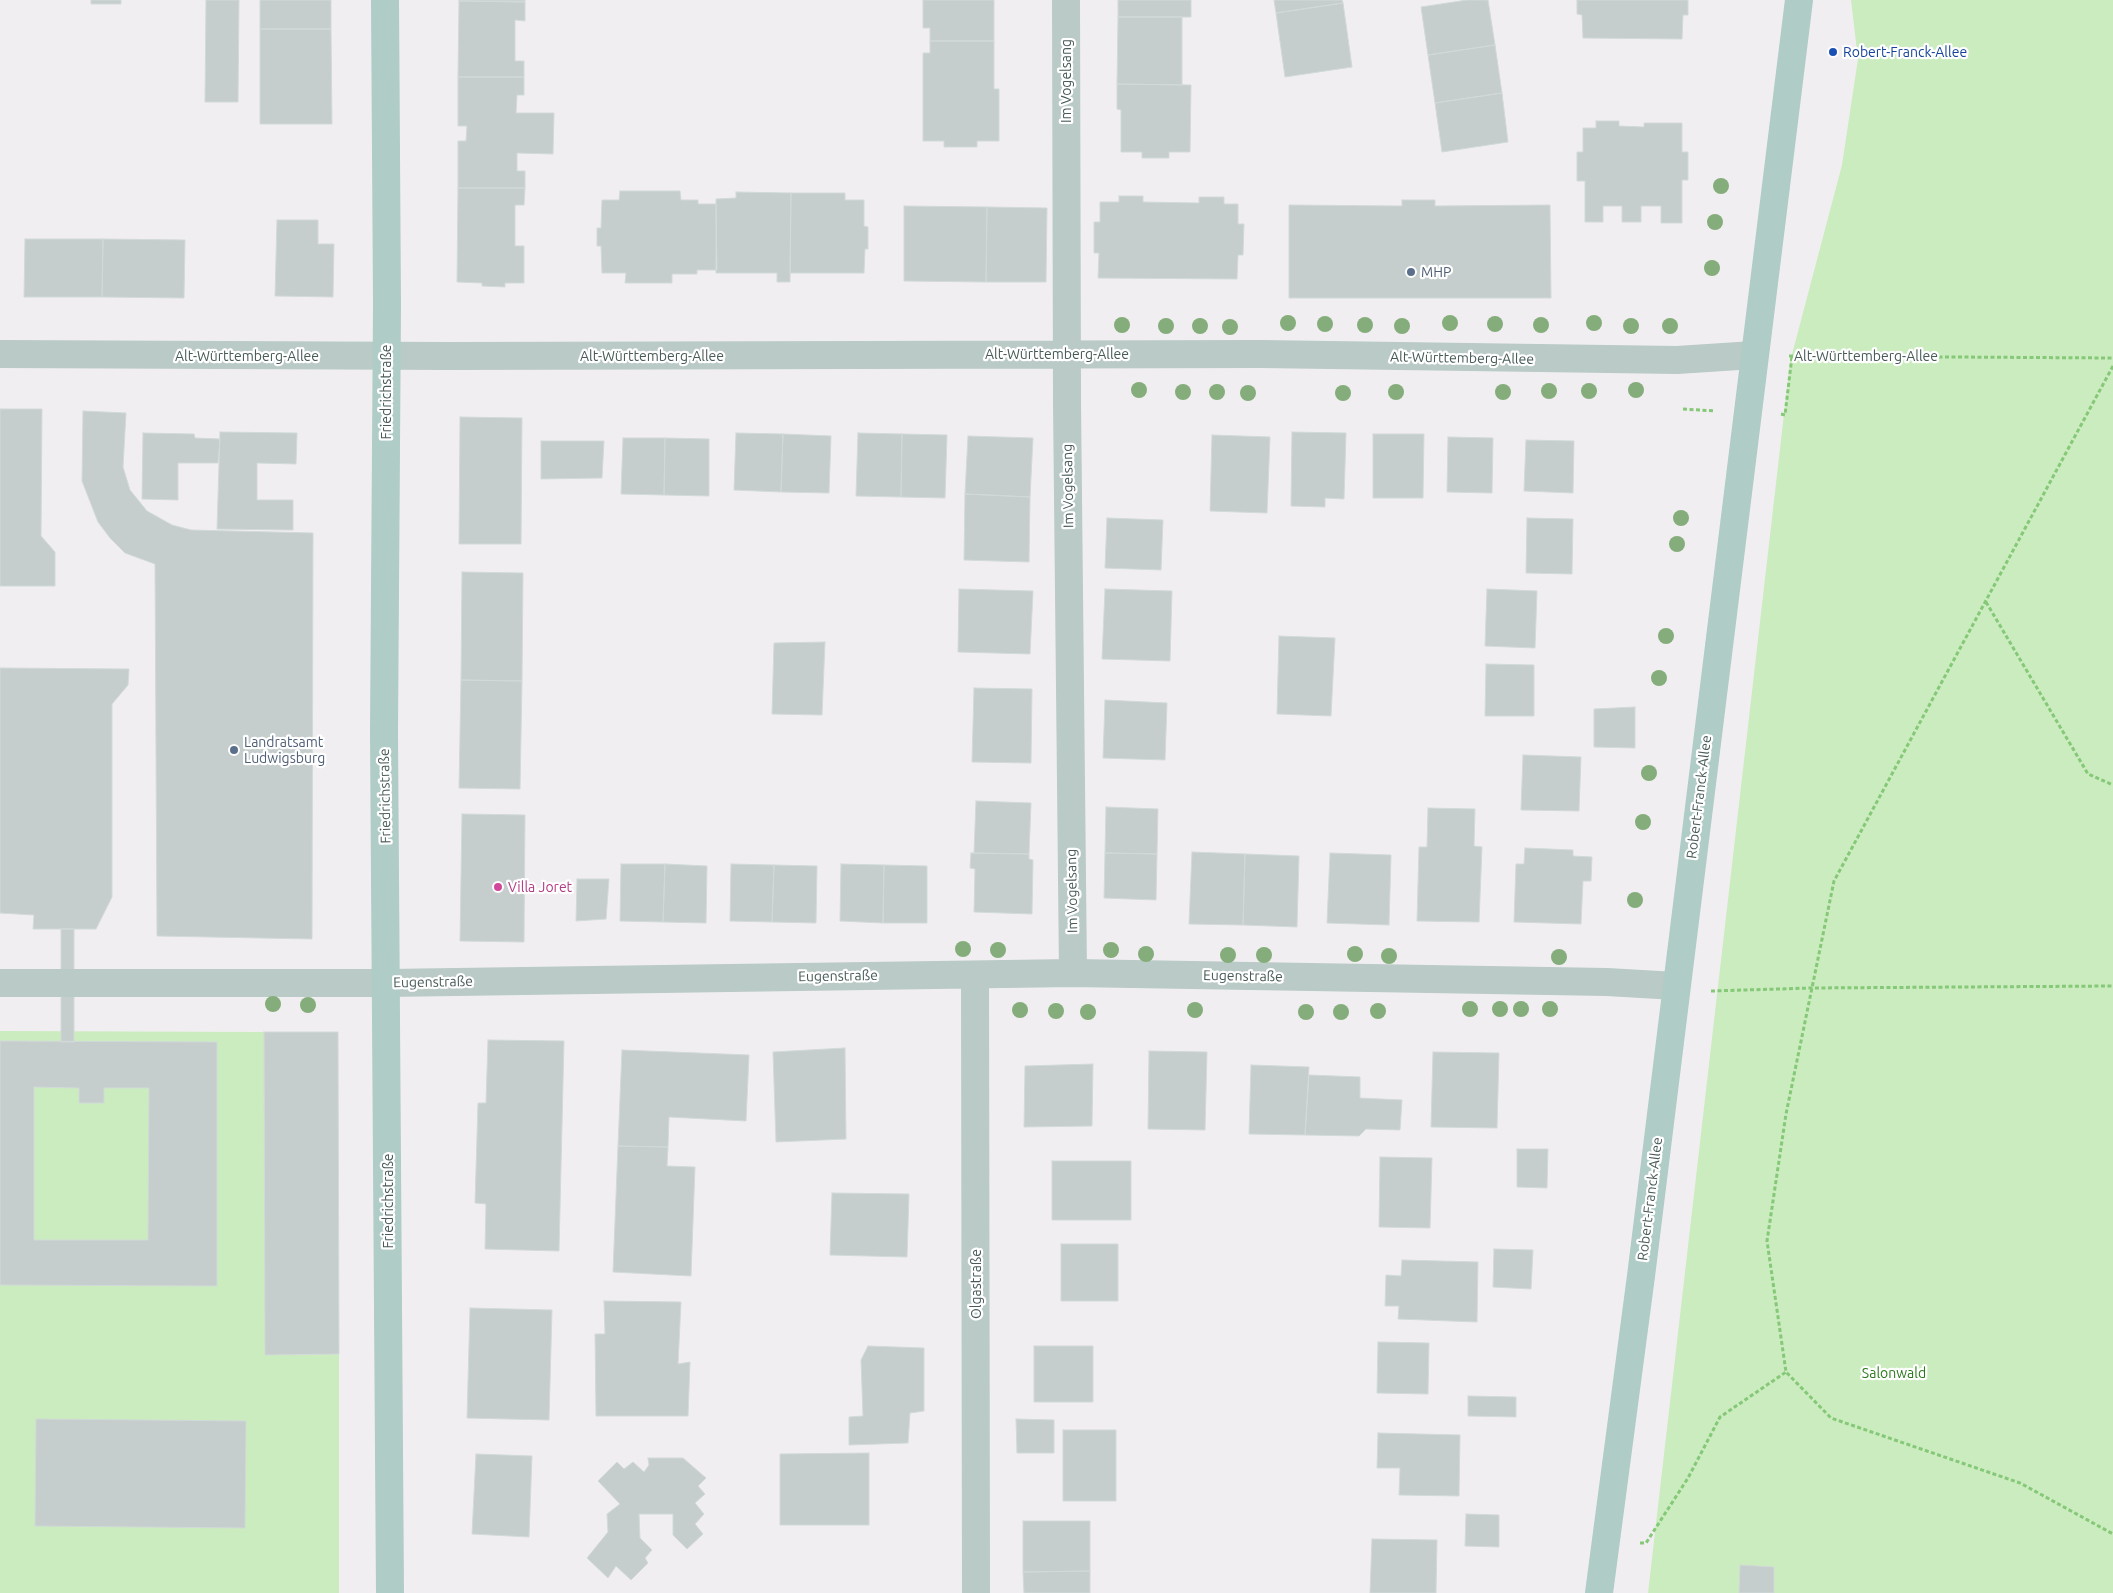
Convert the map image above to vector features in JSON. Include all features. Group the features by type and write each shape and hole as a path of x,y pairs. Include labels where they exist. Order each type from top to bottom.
{"main road":[{"name":"Friedrichstraße","path":"385,0 384,732 390,1593"},
{"name":"Robert-Franck-Allee","path":"1599,1593 1642,1266 1799,0"}],"street":[{"name":"Im Vogelsang","path":"1066,0 1066,354 1073,973"},
{"name":"Alt-Württemberg-Allee","path":"0,354 386,356 1261,354 1668,360 1754,356"},
{"name":"Eugenstraße","path":"0,983 387,983 1073,973 1607,982 1676,986"},
{"name":"Olgastraße","path":"975,975 976,1593"}],"path":[{"name":"Alt-Württemberg-Allee","path":"1754,356 2113,358"},
{"path":"2113,366 1834,881 1786,1114 1767,1241 1786,1372 1831,1418 2020,1483 2113,1534"},
{"path":"1986,601 2088,774 2113,785"},
{"path":"1676,986 1717,992 1812,988 2113,986"},
{"path":"1606,1541 1646,1543 1688,1478 1720,1417 1786,1372"}],"green space":[{"name":"Salonwald","path":"1851,0 2113,0 2113,1593 1648,1593 1790,362 1842,165 1858,59"},
{"path":"0,1031 264,1032 266,1355 339,1354 339,1593 0,1593"}],"building":[{"path":"91,0 121,0 121,4 91,4"},
{"path":"206,0 239,0 238,102 205,102"},
{"path":"260,0 331,0 331,29 260,29"},
{"path":"525,0 525,2 459,1"},
{"path":"923,0 994,0 994,41 930,41 930,28 923,28"},
{"path":"1118,0 1191,0 1191,17 1118,17"},
{"path":"1274,0 1342,0 1343,3 1276,13"},
{"path":"1467,0 1488,0 1495,45 1428,55 1421,7"},
{"path":"1577,0 1688,0 1688,15 1683,15 1682,39 1583,38 1582,15 1577,14"},
{"path":"459,1 525,2 525,21 515,20 515,61 524,61 524,77 458,77"},
{"path":"1343,3 1352,67 1285,77 1276,13"},
{"path":"1118,17 1182,17 1182,85 1117,84"},
{"path":"260,29 331,29 332,124 260,124"},
{"path":"930,41 994,41 994,89 999,89 999,141 977,141 977,147 944,147 944,141 923,141 923,53 930,53"},
{"path":"1495,45 1502,93 1435,103 1428,55"},
{"path":"458,77 524,77 524,95 517,95 516,113 554,113 553,154 517,153 517,171 525,171 525,188 458,188 458,141 466,141 467,126 458,126"},
{"path":"1117,84 1191,85 1190,152 1169,152 1169,158 1142,158 1142,152 1121,152 1121,110 1117,109"},
{"path":"1502,93 1508,142 1442,152 1435,103"},
{"path":"1596,121 1619,121 1619,126 1644,127 1644,123 1682,123 1682,152 1688,152 1688,180 1682,180 1682,223 1661,223 1661,206 1641,206 1641,222 1622,222 1622,206 1603,206 1603,222 1585,222 1585,181 1577,181 1577,152 1583,152 1583,128 1596,128"},
{"path":"458,188 525,188 524,205 515,205 515,246 524,246 524,283 505,283 505,287 482,286 482,283 457,282"},
{"path":"620,191 680,191 681,200 698,200 698,204 716,204 717,270 697,270 697,274 672,274 672,283 625,283 626,273 602,273 601,246 597,246 597,228 601,228 602,200 619,200"},
{"path":"736,192 791,193 790,282 777,282 777,273 716,273 716,199 736,198"},
{"path":"791,193 845,193 845,200 864,200 864,226 868,227 868,249 865,249 864,273 790,273"},
{"path":"1119,196 1143,196 1143,202 1199,203 1199,197 1224,197 1224,204 1238,204 1238,224 1244,224 1243,255 1238,255 1237,279 1098,278 1099,253 1094,253 1094,222 1100,222 1100,202 1119,202"},
{"path":"1402,200 1435,200 1435,206 1550,205 1551,298 1289,298 1289,205 1402,206"},
{"path":"904,206 987,207 986,282 904,281"},
{"path":"987,207 1047,208 1046,282 986,282"},
{"path":"277,220 318,220 318,244 334,244 333,297 275,296"},
{"path":"25,239 103,239 102,297 24,297"},
{"path":"103,239 185,240 184,298 102,297"},
{"path":"0,409 42,409 41,536 55,552 55,586 0,586"},
{"name":"Landratsamt Ludwigsburg","path":"83,411 126,413 123,467 130,490 147,511 172,525 191,530 313,533 312,939 157,936 155,564 125,553 98,522 82,481"},
{"path":"460,417 522,418 521,544 459,544"},
{"path":"220,432 297,433 296,464 257,463 257,500 293,500 293,530 217,529"},
{"path":"1292,432 1346,433 1344,499 1325,498 1325,507 1291,506"},
{"path":"143,433 194,434 195,438 220,439 218,463 178,463 178,500 142,499"},
{"path":"736,433 783,434 781,492 734,490"},
{"path":"858,433 902,434 901,497 856,496"},
{"path":"783,434 831,436 829,493 781,492"},
{"path":"902,434 947,435 945,498 901,497"},
{"path":"1373,434 1424,434 1423,498 1373,498"},
{"path":"1212,435 1270,437 1267,513 1210,511"},
{"path":"968,436 1033,438 1030,497 965,494"},
{"path":"1448,437 1493,438 1492,493 1447,492"},
{"path":"623,438 665,438 664,495 621,494"},
{"path":"665,438 709,439 709,496 664,495"},
{"path":"1526,440 1574,441 1573,493 1524,491"},
{"path":"541,441 604,441 602,478 541,479"},
{"path":"965,494 1030,497 1029,562 964,560"},
{"path":"1107,518 1163,520 1161,570 1105,568"},
{"path":"1527,518 1573,519 1572,574 1526,573"},
{"path":"462,572 523,573 522,681 461,680"},
{"path":"959,589 1033,591 1030,654 958,652"},
{"path":"1105,589 1172,591 1170,661 1102,659"},
{"path":"1487,589 1537,591 1535,648 1485,646"},
{"path":"1279,636 1335,638 1331,716 1277,714"},
{"path":"825,642 822,715 772,714 774,643"},
{"path":"1486,664 1534,665 1534,716 1485,716"},
{"path":"0,668 129,669 128,685 112,704 112,897 96,929 33,929 34,915 0,913"},
{"path":"461,680 522,681 520,789 459,788"},
{"path":"974,688 1032,689 1031,763 972,762"},
{"path":"1105,700 1167,703 1165,760 1103,758"},
{"path":"1635,707 1635,748 1594,747 1594,709"},
{"path":"1523,755 1581,757 1579,811 1521,810"},
{"path":"976,801 1031,803 1029,854 974,853"},
{"path":"1106,807 1158,809 1157,854 1105,853"},
{"path":"1428,808 1475,809 1474,846 1482,847 1479,922 1417,921 1419,847 1427,847"},
{"path":"462,814 525,815 524,942 460,941"},
{"path":"1525,848 1573,850 1573,856 1592,857 1591,881 1583,881 1581,924 1514,922 1516,864 1524,864"},
{"path":"1192,852 1245,854 1243,925 1189,924"},
{"path":"971,853 1029,854 1029,859 1033,860 1032,914 974,912 975,869 970,868"},
{"path":"1105,853 1157,854 1156,900 1104,898"},
{"path":"1330,853 1391,855 1389,925 1327,923"},
{"path":"1245,854 1299,856 1297,927 1243,925"},
{"path":"621,864 665,864 663,922 620,921"},
{"path":"665,864 707,866 706,923 663,922"},
{"path":"731,864 774,865 772,922 730,921"},
{"path":"841,864 884,865 883,923 840,921"},
{"path":"774,865 817,866 816,923 772,922"},
{"path":"884,865 927,866 927,923 883,923"},
{"path":"577,879 609,879 606,919 576,921"},
{"path":"61,929 74,929 74,1042 61,1042"},
{"path":"264,1032 338,1032 339,1354 265,1355"},
{"path":"488,1040 564,1041 559,1251 485,1249 486,1204 475,1203 478,1103 486,1103"},
{"path":"0,1041 217,1042 217,1286 0,1285","holes":["34,1087 79,1088 79,1103 104,1103 104,1088 149,1088 148,1240 34,1240"]},
{"path":"845,1048 846,1139 776,1142 773,1052"},
{"path":"622,1050 749,1055 746,1121 669,1117 668,1147 618,1146"},
{"path":"1149,1051 1207,1052 1205,1130 1148,1129"},
{"path":"1433,1052 1499,1053 1497,1128 1431,1127"},
{"path":"1093,1064 1092,1126 1024,1127 1025,1066"},
{"path":"1251,1065 1309,1067 1305,1135 1249,1134"},
{"path":"1309,1075 1360,1077 1360,1098 1402,1100 1400,1130 1366,1129 1359,1136 1305,1135"},
{"path":"618,1146 668,1147 667,1166 695,1167 691,1276 613,1272"},
{"path":"1517,1149 1548,1149 1547,1188 1517,1187"},
{"path":"1380,1157 1432,1158 1430,1228 1379,1227"},
{"path":"1052,1161 1131,1161 1131,1220 1052,1220"},
{"path":"832,1193 909,1194 907,1257 830,1255"},
{"path":"1061,1244 1118,1244 1118,1301 1061,1301"},
{"path":"1494,1249 1533,1250 1531,1289 1493,1287"},
{"path":"1402,1260 1478,1262 1477,1322 1398,1319 1399,1306 1385,1306 1386,1275 1401,1276"},
{"path":"604,1301 681,1302 678,1364 690,1362 688,1416 596,1416 595,1334 605,1334"},
{"path":"470,1308 552,1310 549,1420 467,1418"},
{"path":"1378,1342 1429,1343 1428,1394 1377,1393"},
{"path":"868,1346 924,1348 924,1411 910,1413 908,1443 849,1445 849,1417 863,1416 861,1360"},
{"path":"1034,1346 1093,1346 1093,1402 1034,1402"},
{"path":"1468,1396 1516,1397 1516,1417 1468,1416"},
{"path":"36,1419 246,1421 245,1528 35,1526"},
{"path":"1016,1419 1054,1420 1054,1453 1017,1453"},
{"path":"1063,1430 1116,1430 1116,1501 1063,1501"},
{"path":"1378,1433 1460,1435 1459,1496 1399,1495 1400,1468 1377,1468"},
{"path":"869,1453 869,1525 780,1525 780,1454"},
{"path":"476,1454 532,1456 529,1537 472,1534"},
{"path":"648,1458 683,1458 706,1478 698,1486 705,1494 695,1503 704,1514 695,1524 703,1534 687,1549 673,1535 673,1514 639,1514 640,1538 652,1550 645,1558 648,1563 631,1580 616,1566 608,1578 587,1558 608,1532 607,1514 620,1504 598,1481 617,1462 624,1469 633,1462 644,1472 649,1465"},
{"path":"1466,1514 1499,1515 1499,1547 1465,1546"},
{"path":"1023,1521 1090,1521 1090,1571 1023,1572"},
{"path":"1372,1539 1437,1540 1436,1593 1370,1593"},
{"path":"1740,1565 1774,1567 1774,1593 1739,1593"},
{"path":"1090,1571 1090,1593 1024,1593 1023,1572"}],"place":[{"name":"Robert-Franck-Allee","path":"1833,52"},
{"name":"MHP","path":"1411,272"},
{"name":"Landratsamt Ludwigsburg","path":"234,750"},
{"name":"Villa Joret","path":"498,887"}]}
